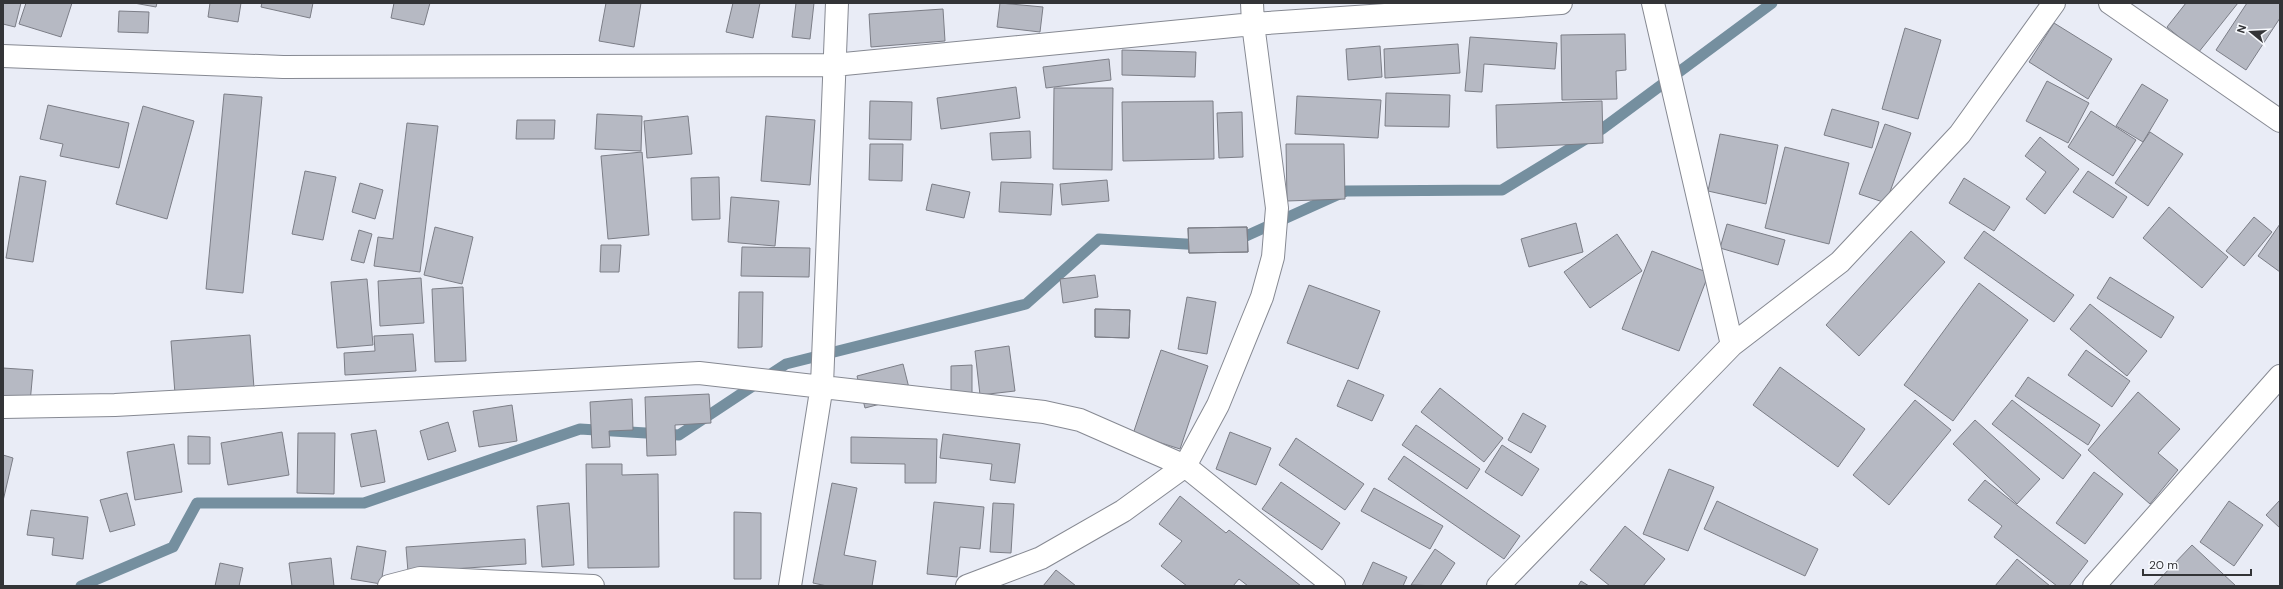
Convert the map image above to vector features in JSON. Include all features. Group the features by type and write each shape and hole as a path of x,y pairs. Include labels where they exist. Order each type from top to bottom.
{"street":[{"path":"790,586 822,386 837,3"},
{"path":"3,56 283,67 834,65 1253,14 1561,3"},
{"path":"1653,3 1732,345"},
{"path":"1498,586 1732,345 1840,262 1960,134 2054,3"},
{"path":"2110,3 2280,121"},
{"path":"967,586 1041,558 1123,511 1185,466 1218,405 1262,297 1273,257 1276,208 1253,14"},
{"path":"3,407 115,405 699,373 822,386 1051,414 1080,420 1185,466 1334,586"},
{"path":"2094,586 2280,376"},
{"path":"389,586 420,578 593,586"}],"building":[{"path":"3,3 21,3 15,27 3,24"},
{"path":"26,3 72,3 61,37 19,24"},
{"path":"134,3 157,3 156,7"},
{"path":"210,3 241,3 238,22 208,17"},
{"path":"262,3 313,3 310,18 261,7"},
{"path":"394,3 430,3 424,25 391,18"},
{"path":"606,3 641,3 634,47 599,41"},
{"path":"733,3 760,3 753,38 726,32"},
{"path":"796,3 814,3 810,39 792,37"},
{"path":"1000,3 1043,7 1040,32 997,27"},
{"path":"2186,3 2238,3 2198,53 2167,27"},
{"path":"2247,3 2280,3 2280,18 2246,70 2216,50"},
{"path":"943,9 945,41 871,47 869,14"},
{"path":"119,11 149,12 148,33 118,32"},
{"path":"2054,23 2112,59 2088,99 2029,62"},
{"path":"1905,28 1941,40 1918,119 1882,109"},
{"path":"1625,34 1626,70 1616,71 1617,99 1562,100 1561,35"},
{"path":"1470,37 1557,43 1555,69 1484,64 1482,92 1465,91"},
{"path":"1458,44 1460,73 1385,78 1384,49"},
{"path":"1380,46 1382,77 1348,80 1346,49"},
{"path":"1122,50 1196,52 1195,77 1122,75"},
{"path":"1109,59 1111,80 1046,88 1043,67"},
{"path":"2047,81 2089,103 2068,143 2026,121"},
{"path":"2142,84 2168,100 2143,142 2116,126"},
{"path":"1016,87 1020,118 941,129 937,98"},
{"path":"1054,88 1113,88 1112,170 1053,169"},
{"path":"1386,93 1450,95 1449,127 1385,126"},
{"path":"224,94 262,97 243,293 206,289"},
{"path":"1297,96 1381,100 1378,138 1295,134"},
{"path":"870,101 912,102 911,140 869,139"},
{"path":"1213,101 1214,159 1123,161 1122,102"},
{"path":"1602,101 1603,143 1497,148 1496,105"},
{"path":"48,105 129,123 119,168 60,156 63,144 40,139"},
{"path":"143,106 194,121 167,219 116,204"},
{"path":"1832,109 1879,122 1872,148 1824,135"},
{"path":"2091,111 2136,140 2113,176 2068,147"},
{"path":"1242,112 1243,157 1219,158 1217,113"},
{"path":"597,114 642,116 641,151 595,149"},
{"path":"688,116 692,154 647,158 644,121"},
{"path":"766,116 815,120 810,185 761,181"},
{"path":"517,120 555,120 554,139 516,139"},
{"path":"407,123 438,126 420,272 374,266 378,237 393,239"},
{"path":"1885,124 1911,133 1886,203 1859,194"},
{"path":"1030,131 1031,158 992,160 990,133"},
{"path":"2150,132 2183,154 2148,206 2115,183"},
{"path":"1720,134 1778,145 1766,204 1708,191"},
{"path":"2040,137 2079,169 2045,214 2026,199 2046,172 2025,156"},
{"path":"870,144 903,144 902,181 869,180"},
{"path":"1286,144 1344,144 1345,199 1287,201"},
{"path":"1785,147 1849,163 1829,244 1765,228"},
{"path":"642,152 649,235 608,239 601,156"},
{"path":"305,171 336,177 323,240 292,234"},
{"path":"2088,171 2127,197 2113,218 2073,192"},
{"path":"20,176 46,181 33,262 6,258"},
{"path":"719,177 720,219 692,220 691,178"},
{"path":"1964,178 2010,207 1994,231 1949,203"},
{"path":"1107,180 1109,201 1062,205 1060,184"},
{"path":"1001,182 1053,184 1051,215 999,212"},
{"path":"360,183 383,190 375,219 352,212"},
{"path":"932,184 970,192 964,218 926,210"},
{"path":"731,197 779,201 775,246 728,242"},
{"path":"2169,207 2228,257 2202,288 2143,238"},
{"path":"2254,217 2272,232 2244,266 2226,251"},
{"path":"1576,223 1583,252 1529,267 1521,239"},
{"path":"1727,224 1785,240 1778,265 1720,248"},
{"path":"2280,224 2280,272 2258,256"},
{"path":"435,227 473,237 462,284 424,275"},
{"path":"1247,227 1248,252 1189,253 1188,228"},
{"path":"1247,227 1248,252 1189,253 1188,228"},
{"path":"359,230 372,234 364,263 351,260"},
{"path":"1911,231 1945,262 1859,356 1826,325"},
{"path":"1984,231 2074,295 2054,322 1964,258"},
{"path":"1617,234 1642,271 1590,308 1564,272"},
{"path":"601,245 621,245 619,272 600,272"},
{"path":"742,247 810,248 809,277 741,276"},
{"path":"1652,251 1709,273 1679,351 1622,329"},
{"path":"1095,275 1098,297 1063,303 1060,279"},
{"path":"2110,277 2174,317 2161,338 2097,298"},
{"path":"421,278 424,323 380,326 378,281"},
{"path":"367,279 373,345 337,348 331,282"},
{"path":"1979,283 2028,320 1953,421 1904,385"},
{"path":"1309,285 1380,311 1358,369 1287,343"},
{"path":"463,287 466,361 435,362 432,289"},
{"path":"739,292 763,292 762,347 738,348"},
{"path":"1187,297 1216,302 1207,354 1178,349"},
{"path":"2090,304 2147,351 2127,376 2070,329"},
{"path":"1095,309 1130,310 1129,338 1095,337"},
{"path":"1095,309 1130,310 1129,338 1095,337"},
{"path":"413,334 416,371 345,375 344,353 375,351 374,336"},
{"path":"250,335 254,388 175,394 171,341"},
{"path":"1009,346 1015,391 980,395 975,351"},
{"path":"1161,350 1208,366 1180,449 1133,434"},
{"path":"2086,350 2130,381 2112,407 2068,375"},
{"path":"903,364 911,396 865,408 857,376"},
{"path":"972,365 972,397 951,398 951,366"},
{"path":"1780,367 1865,429 1838,467 1753,405"},
{"path":"3,368 33,370 30,403 3,401"},
{"path":"2028,377 2100,425 2088,445 2015,396"},
{"path":"1348,380 1384,395 1372,421 1337,406"},
{"path":"1440,388 1503,438 1484,462 1421,412"},
{"path":"2138,392 2180,429 2158,453 2178,470 2150,504 2088,450"},
{"path":"709,394 711,423 675,425 676,455 647,456 645,397"},
{"path":"632,399 633,430 609,431 610,447 592,448 590,402"},
{"path":"1915,400 1951,430 1889,505 1853,475"},
{"path":"2012,400 2081,455 2063,479 1992,424"},
{"path":"512,405 517,441 479,447 473,411"},
{"path":"1523,413 1546,426 1531,453 1508,440"},
{"path":"1975,420 2040,479 2017,504 1953,444"},
{"path":"448,422 456,451 428,460 420,431"},
{"path":"1416,425 1480,469 1467,489 1402,445"},
{"path":"376,430 385,482 361,487 351,434"},
{"path":"282,432 289,475 228,485 221,443"},
{"path":"1230,432 1271,448 1256,485 1216,469"},
{"path":"298,433 335,433 334,494 297,493"},
{"path":"943,434 1020,444 1015,483 990,480 992,464 940,458"},
{"path":"188,436 210,437 210,464 188,464"},
{"path":"851,437 937,439 936,483 905,483 905,464 851,463"},
{"path":"1296,438 1364,484 1345,510 1279,465"},
{"path":"174,444 182,492 135,500 127,452"},
{"path":"1502,445 1539,469 1522,496 1485,472"},
{"path":"3,455 13,458 3,501"},
{"path":"1404,456 1520,536 1504,559 1388,479"},
{"path":"586,464 622,464 622,475 658,474 659,567 588,568"},
{"path":"1669,469 1714,487 1688,551 1643,534"},
{"path":"2094,472 2123,494 2085,544 2056,523"},
{"path":"1985,480 2088,561 2069,586 2057,586 1994,537 2002,526 1968,500"},
{"path":"1281,482 1340,523 1322,550 1262,509"},
{"path":"832,483 857,488 844,555 876,561 872,586 827,586 813,583"},
{"path":"1374,488 1443,526 1430,549 1361,511"},
{"path":"127,493 135,525 110,532 100,500"},
{"path":"1180,496 1226,533 1229,530 1301,586 1248,586 1239,579 1233,586 1187,586 1161,566 1182,541 1159,524"},
{"path":"2280,500 2280,528 2266,515"},
{"path":"1717,501 1818,549 1805,576 1704,529"},
{"path":"2229,501 2263,525 2234,566 2200,542"},
{"path":"934,502 984,507 980,549 960,547 957,577 927,574"},
{"path":"569,503 574,565 542,567 537,506"},
{"path":"993,503 1014,504 1011,553 990,552"},
{"path":"31,510 88,517 83,559 52,555 54,538 27,535"},
{"path":"734,512 761,513 761,579 734,579"},
{"path":"1625,526 1665,559 1643,586 1610,586 1590,570"},
{"path":"525,539 526,564 408,572 406,547"},
{"path":"2192,545 2236,586 2153,586"},
{"path":"357,546 386,551 381,584 351,579"},
{"path":"1435,549 1455,563 1440,586 1411,585"},
{"path":"331,558 334,586 292,586 289,563"},
{"path":"2017,559 2050,586 1995,586"},
{"path":"1373,562 1407,577 1403,586 1362,586"},
{"path":"220,563 243,568 239,586 215,586"},
{"path":"1056,570 1076,586 1043,586"},
{"path":"1581,581 1589,586 1578,586"}],"waterway":[{"path":"1235,241 1346,191 1502,190 1602,129 1772,3"},
{"path":"81,586 173,547 197,503 364,503 580,429 679,435 786,364 1026,304 1099,239 1203,245"}]}
